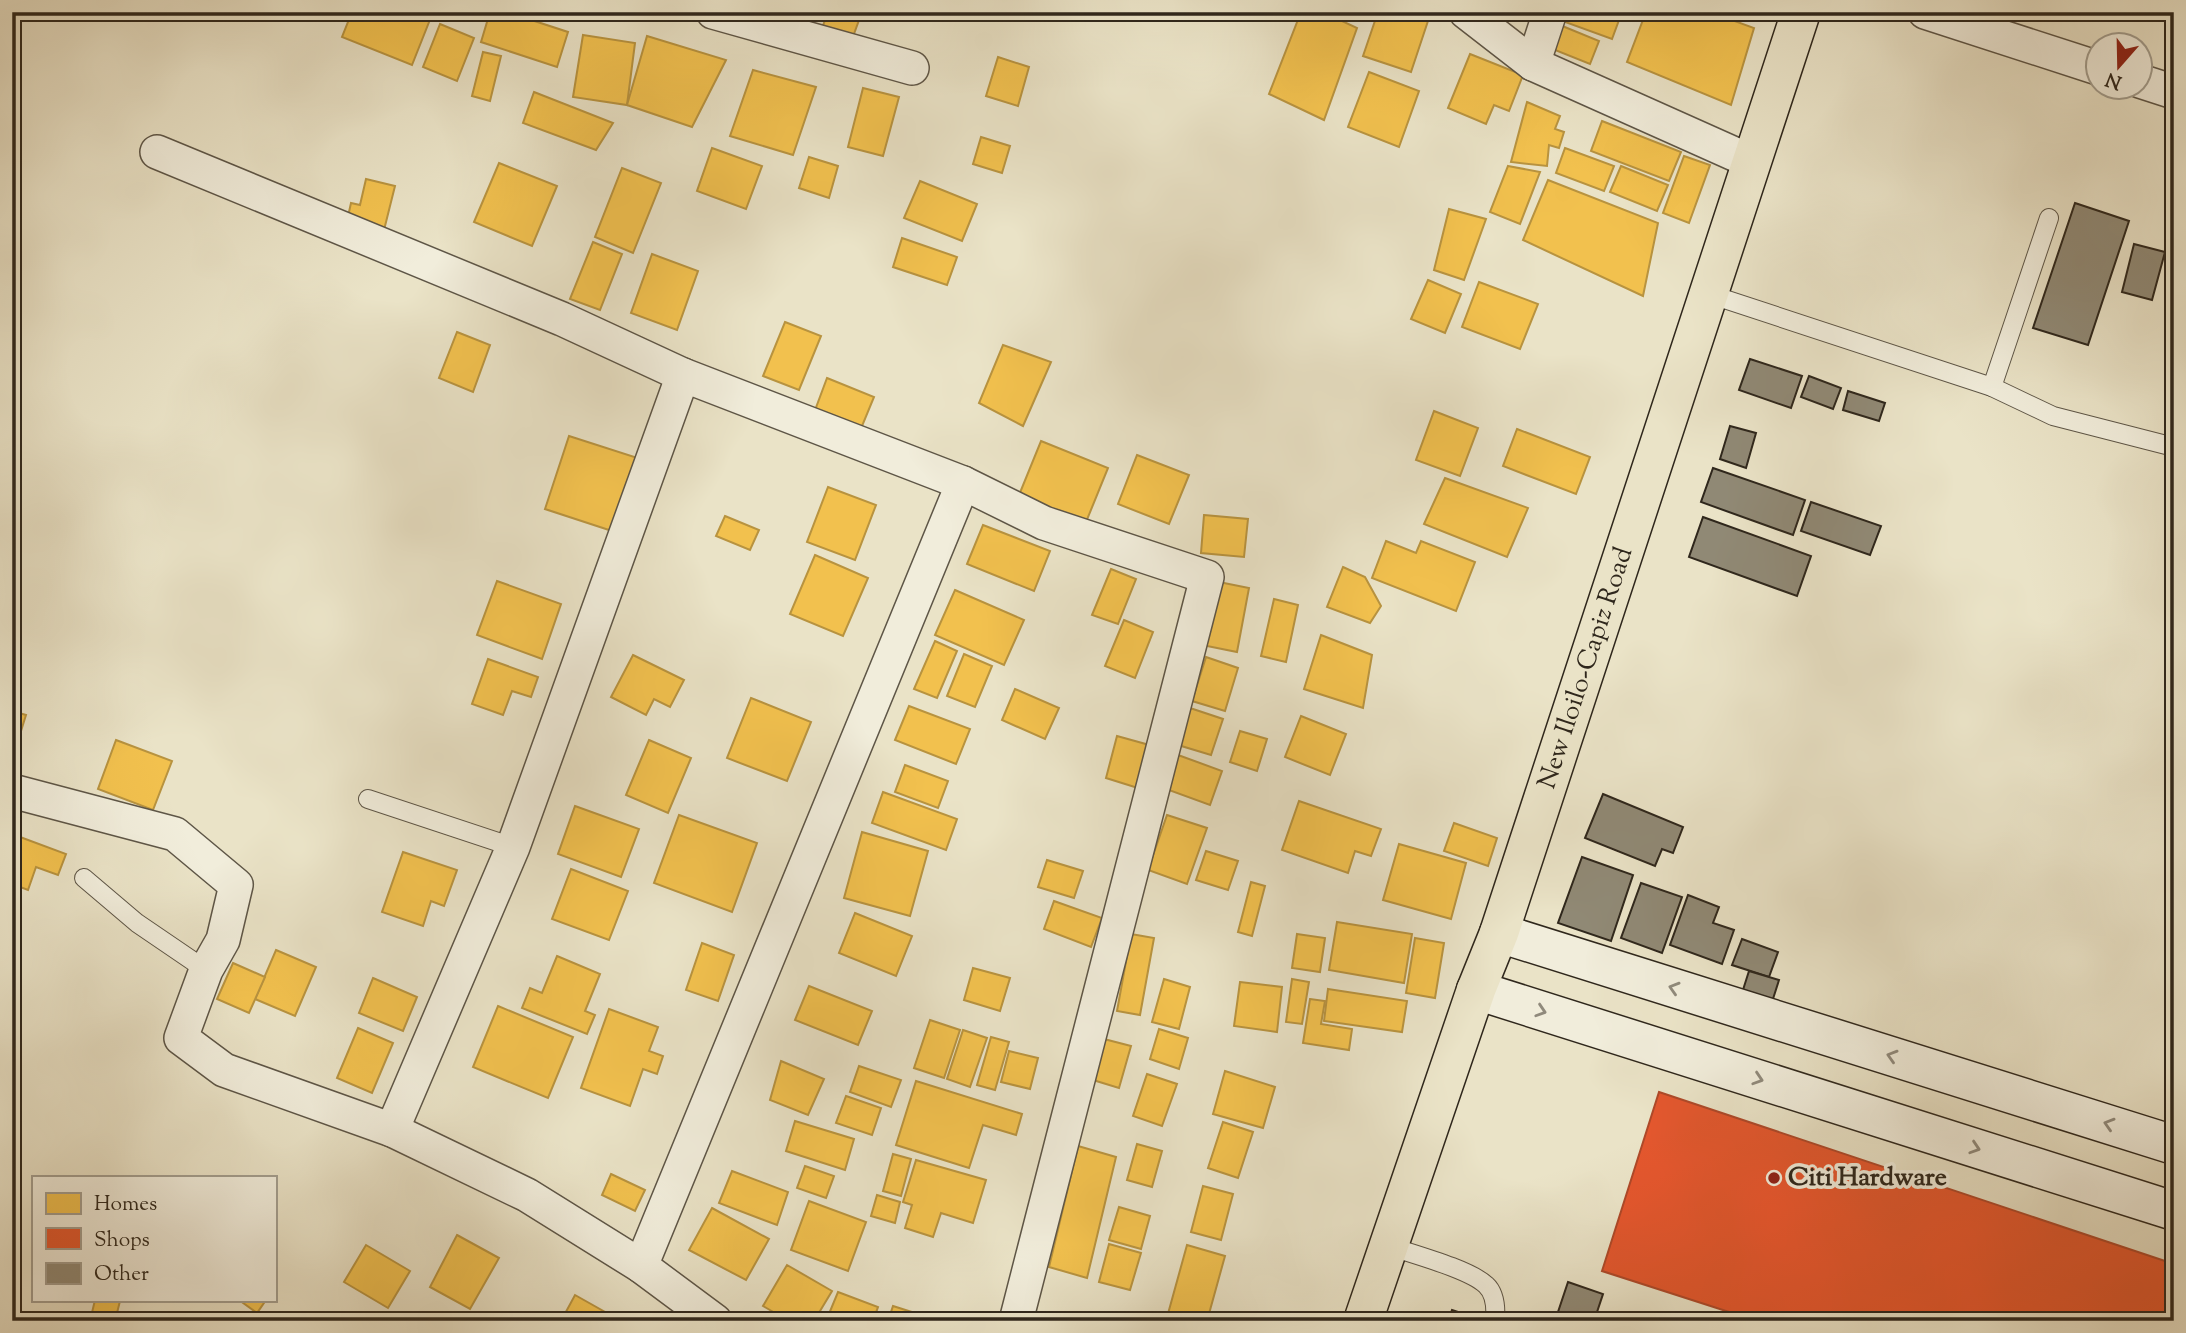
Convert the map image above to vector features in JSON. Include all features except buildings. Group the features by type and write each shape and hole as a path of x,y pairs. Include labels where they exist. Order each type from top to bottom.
{"highway":[{"name":"New Iloilo-Capiz Road","path":"1363,1321 1476,990 1499,933 1706,293 1801,12"}],"street":[{"path":"713,12 912,68"},
{"path":"1466,12 1533,64 1750,161"},
{"path":"1533,64 1550,12"},
{"path":"1924,12 2084,63"},
{"path":"2154,86 2174,92"},
{"path":"157,152 562,320 683,375 963,483 1044,523 1207,577 1016,1321"},
{"path":"392,1130 513,847 683,375"},
{"path":"641,1266 963,483"},
{"path":"12,791 175,834 236,885 223,940 206,970 181,1038 224,1070 392,1130 527,1195 641,1266 715,1321"},
{"path":"1499,933 2174,1144"},
{"path":"1476,990 2174,1211"}],"lane":[{"path":"1992,387 2049,218"},
{"path":"1706,293 1992,387 2053,416 2174,447"},
{"path":"368,799 513,847"},
{"path":"83,878 137,922 206,970"},
{"path":"1389,1246 1453,1269 1487,1285 1496,1304 1495,1321"}],"place":[{"name":"Citi Hardware","path":"1774,1178"}]}
